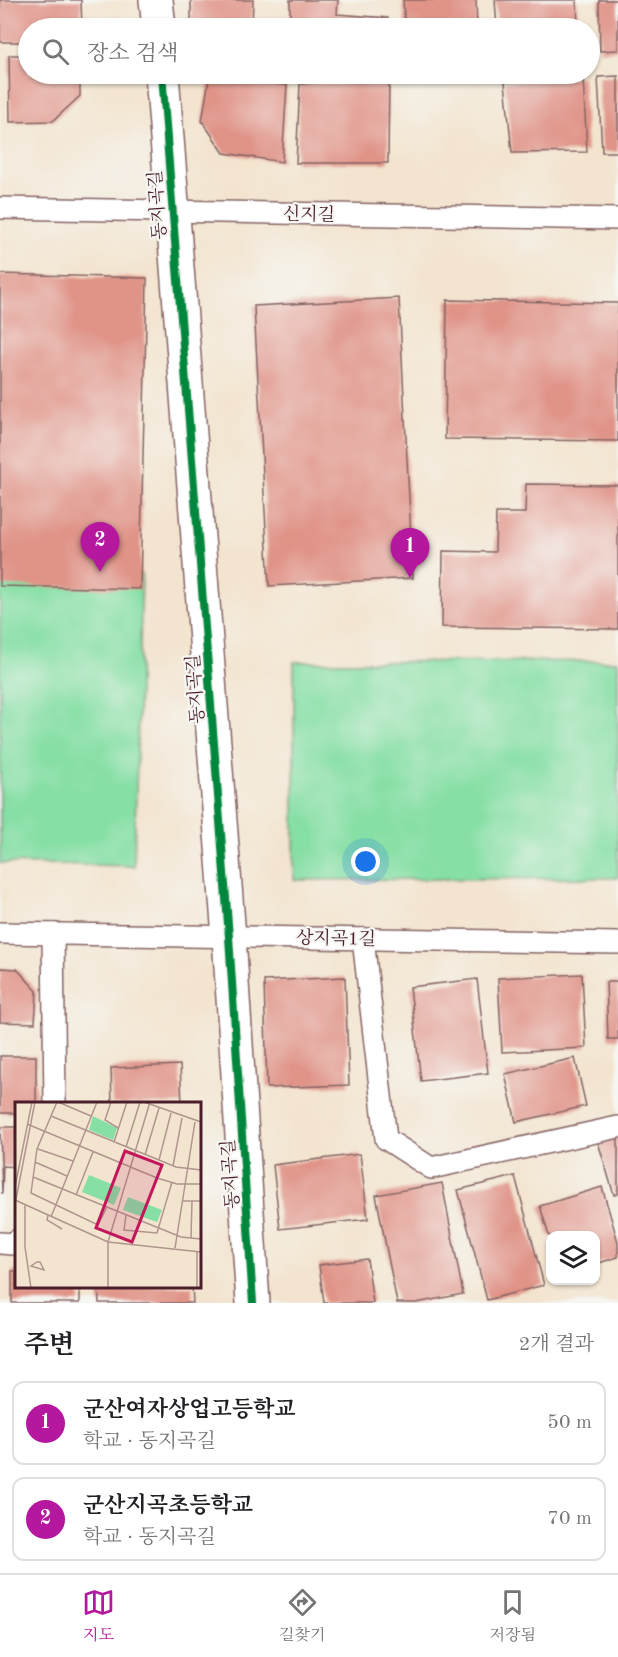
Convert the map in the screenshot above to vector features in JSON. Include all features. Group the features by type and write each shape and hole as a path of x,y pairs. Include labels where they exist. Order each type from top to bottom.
{"street":[{"path":"156,0 158,18"},
{"name":"동지곡길","path":"163,84 229,937 254,1303"}],"lane":[{"name":"신지길","path":"0,208 618,219"},
{"name":"상지곡1길","path":"0,933 618,942"},
{"path":"53,934 55,1102"},
{"path":"363,939 386,1139 431,1168 618,1127"},
{"path":"0,1243 13,1244 15,1241"}],"green space":[{"path":"0,570 142,574 134,866 0,863"},
{"path":"618,661 618,878 294,880 294,662"}],"building":[{"path":"0,0 81,0 82,18 18,18 18,42 0,42"},
{"path":"191,0 253,0 252,18 191,18"},
{"path":"290,0 338,0 337,14 388,18 290,18"},
{"path":"403,0 476,0 477,18 404,18"},
{"path":"495,0 577,0 578,18 496,18"},
{"path":"599,0 618,0 618,50 600,51"},
{"path":"9,55 18,55 18,84 80,84 80,96 53,121 10,122"},
{"path":"618,76 618,152 602,152 598,84 600,77"},
{"path":"208,84 287,85 282,162 224,153 202,121"},
{"path":"300,84 389,84 388,163 296,163"},
{"path":"505,84 583,84 587,152 512,153"},
{"path":"0,274 147,278 140,589 0,586"},
{"path":"399,298 413,578 269,586 254,306"},
{"path":"447,300 618,303 618,441 445,439"},
{"path":"526,484 618,485 618,629 442,627 443,551 495,552 496,513 525,513"},
{"path":"0,968 17,969 37,991 35,1023 0,1022"},
{"path":"582,974 586,1048 502,1052 498,978"},
{"path":"345,977 349,1085 267,1088 264,981"},
{"path":"477,979 488,1073 421,1081 410,987"},
{"path":"606,982 618,982 618,1039 608,1039"},
{"path":"0,1056 36,1056 36,1102 15,1102 15,1113 0,1113"},
{"path":"575,1058 586,1106 516,1122 505,1074"},
{"path":"180,1065 182,1102 112,1102 111,1068"},
{"path":"0,1127 15,1127 15,1167 3,1166 2,1194"},
{"path":"618,1137 618,1194 614,1195 598,1142"},
{"path":"360,1154 368,1219 280,1229 273,1165"},
{"path":"515,1176 544,1285 487,1300 458,1190"},
{"path":"442,1183 463,1294 416,1303 397,1303 376,1195"},
{"path":"602,1187 618,1242 618,1257 600,1263 600,1231 548,1231 540,1206"},
{"path":"367,1259 373,1303 324,1303 319,1265"},
{"path":"12,1271 15,1271 15,1288 80,1288 80,1303 12,1303"},
{"path":"98,1288 192,1288 193,1303 99,1303"}],"cycle path":[{"path":"163,84 229,937 253,1303"}],"place":[{"name":"군산지곡초등학교","path":"100,572"},
{"name":"군산여자상업고등학교","path":"410,578"}]}
